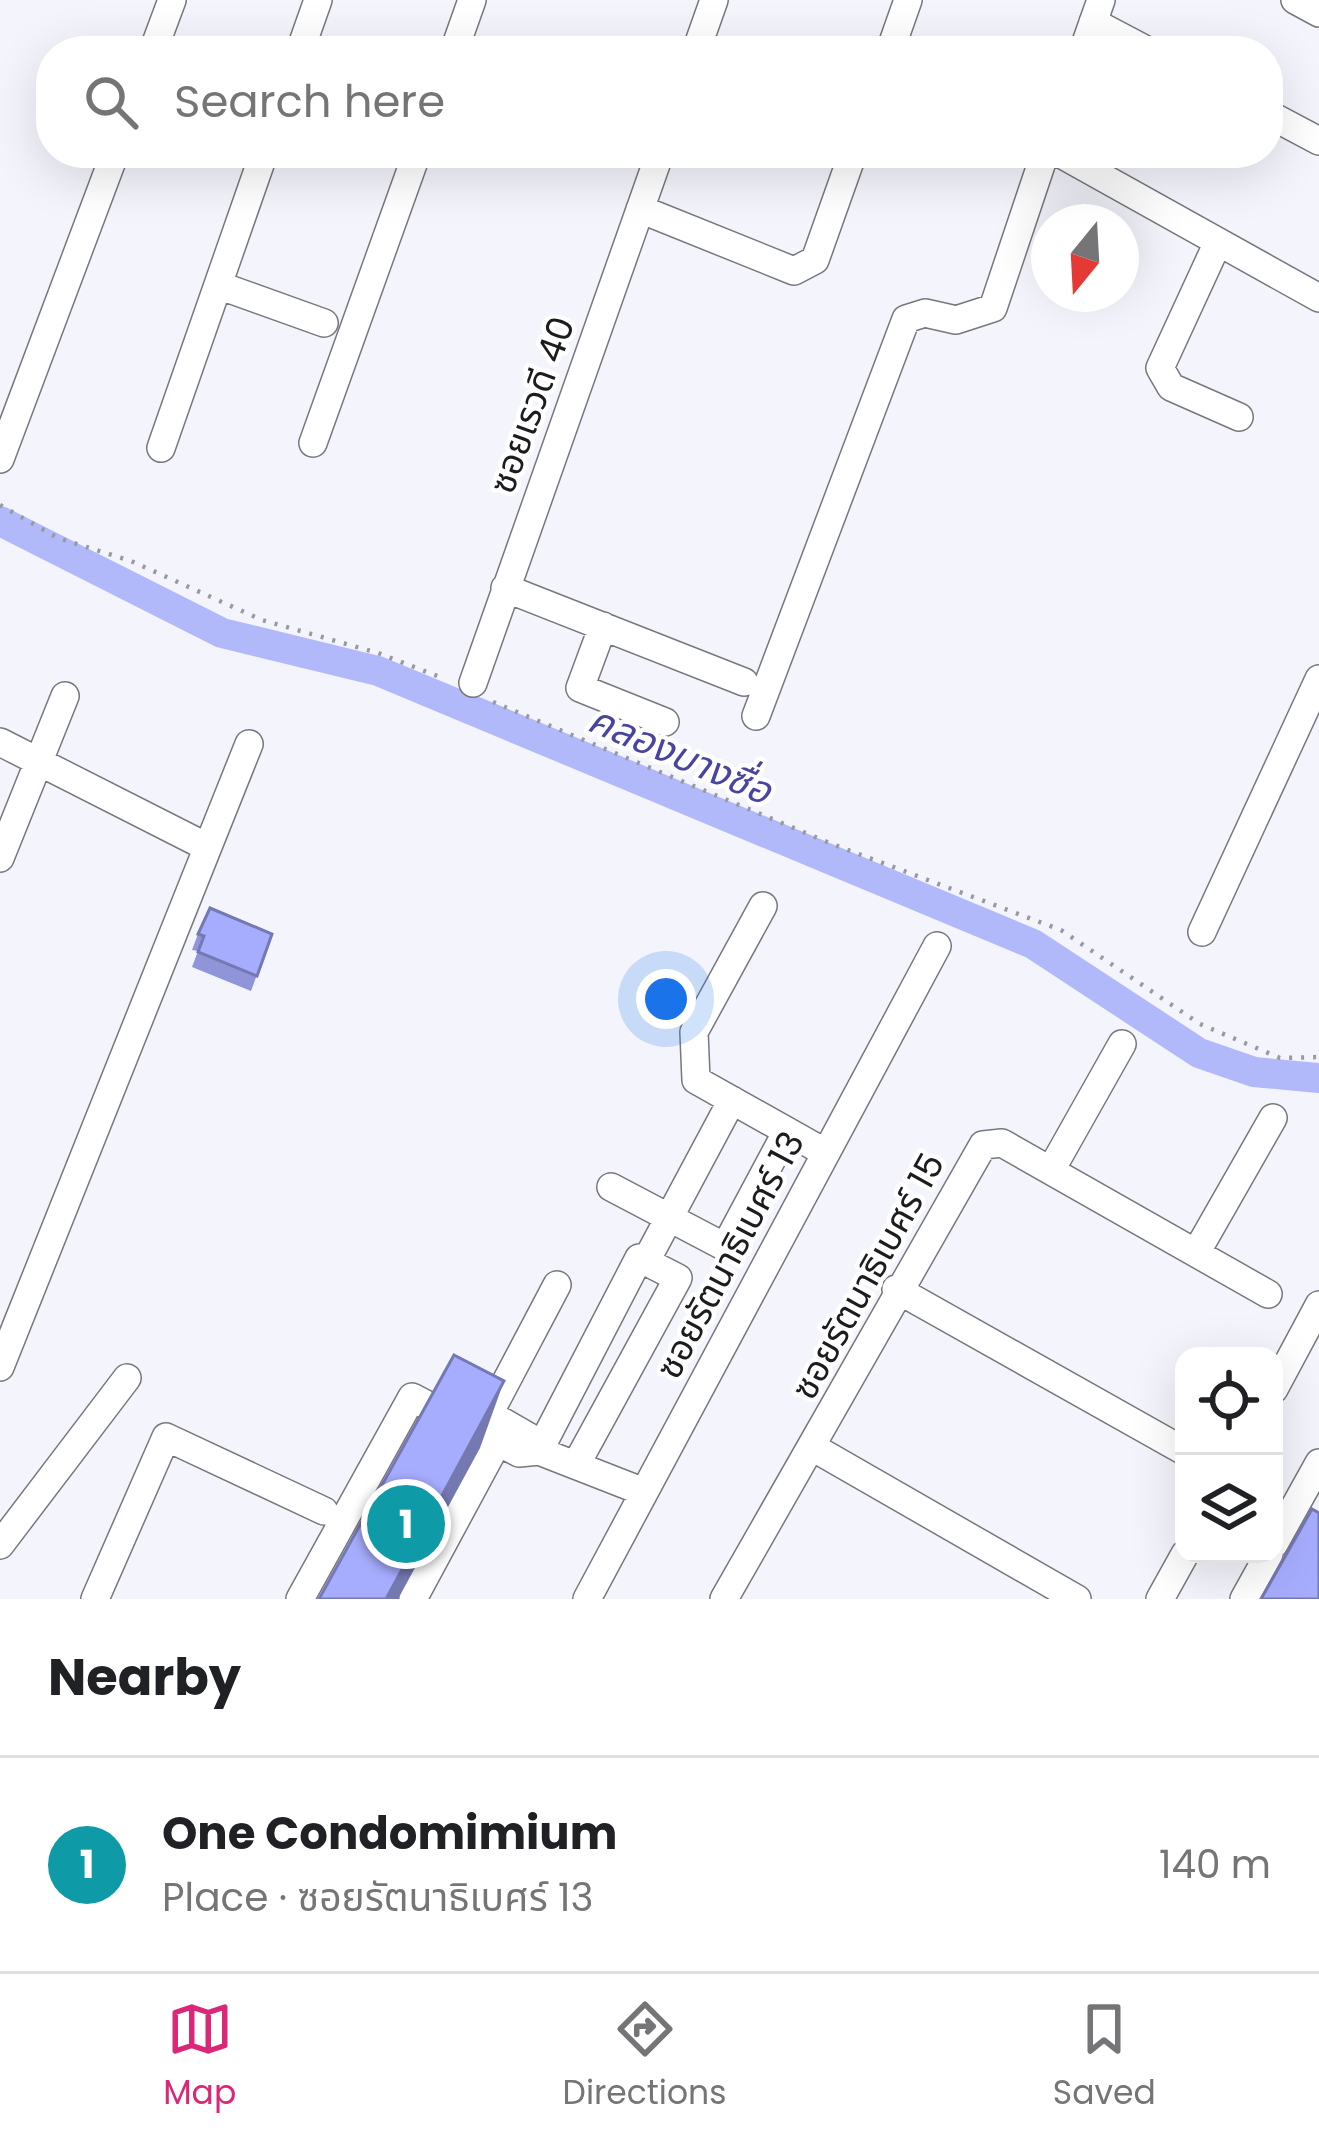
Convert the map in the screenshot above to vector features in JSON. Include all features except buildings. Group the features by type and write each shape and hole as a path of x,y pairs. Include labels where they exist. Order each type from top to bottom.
{"street":[{"path":"159,36 172,0"},
{"path":"305,36 318,0"},
{"path":"459,36 472,0"},
{"path":"701,36 714,0"},
{"path":"895,36 908,0"},
{"path":"1295,0 1319,13"},
{"path":"1097,11 1129,36"},
{"path":"1283,122 1319,141"},
{"path":"0,459 109,168"},
{"path":"161,448 259,168"},
{"path":"313,443 412,168"},
{"name":"ซอยเรวดี 40","path":"470,688 655,168"},
{"path":"640,209 794,271 815,260 849,168"},
{"path":"756,716 906,319 925,313 956,320 993,308 1040,168"},
{"path":"1086,168 1319,298"},
{"path":"1218,242 1160,368 1171,387 1238,417"},
{"path":"218,285 324,323"},
{"path":"505,588 744,682"},
{"path":"603,626 580,688 665,722"},
{"path":"1202,932 1319,679"},
{"path":"0,858 65,696"},
{"path":"0,742 40,758 207,847"},
{"path":"0,1367 249,744"},
{"path":"763,906 694,1032 697,1080 826,1153"},
{"name":"ซอยรัตนาธิเบศร์ 13","path":"587,1599 937,946"},
{"path":"1051,1170 1122,1044"},
{"path":"646,1261 732,1100"},
{"path":"1196,1253 1273,1118"},
{"path":"611,1187 724,1247 787,1131"},
{"name":"ซอยรัตนาธิเบศร์ 15","path":"731,1597 896,1289 983,1145 1002,1143 1268,1294"},
{"path":"300,1599 412,1397 519,1453 541,1448 639,1258 678,1278 577,1463"},
{"path":"557,1285 489,1414 541,1448 644,1492"},
{"path":"896,1289 1175,1446"},
{"path":"1283,1373 1319,1305"},
{"path":"0,1545 127,1378"},
{"path":"95,1599 166,1437 324,1510"},
{"path":"413,1599 497,1443"},
{"path":"814,1448 1077,1599"},
{"path":"1283,1528 1319,1463"},
{"path":"1160,1599 1180,1563"},
{"path":"1244,1599 1264,1563"}],"path":[{"path":"0,506 58,538 131,561 248,614 419,666 832,844 1061,930 1199,1024 1280,1058 1319,1057"}],"waterway":[{"name":"คลองบางซื่อ","path":"0,521 222,633 378,671 1033,944 1199,1053 1254,1072 1319,1078"}],"place":[{"name":"One Condomimium","path":"406,1524"}]}
